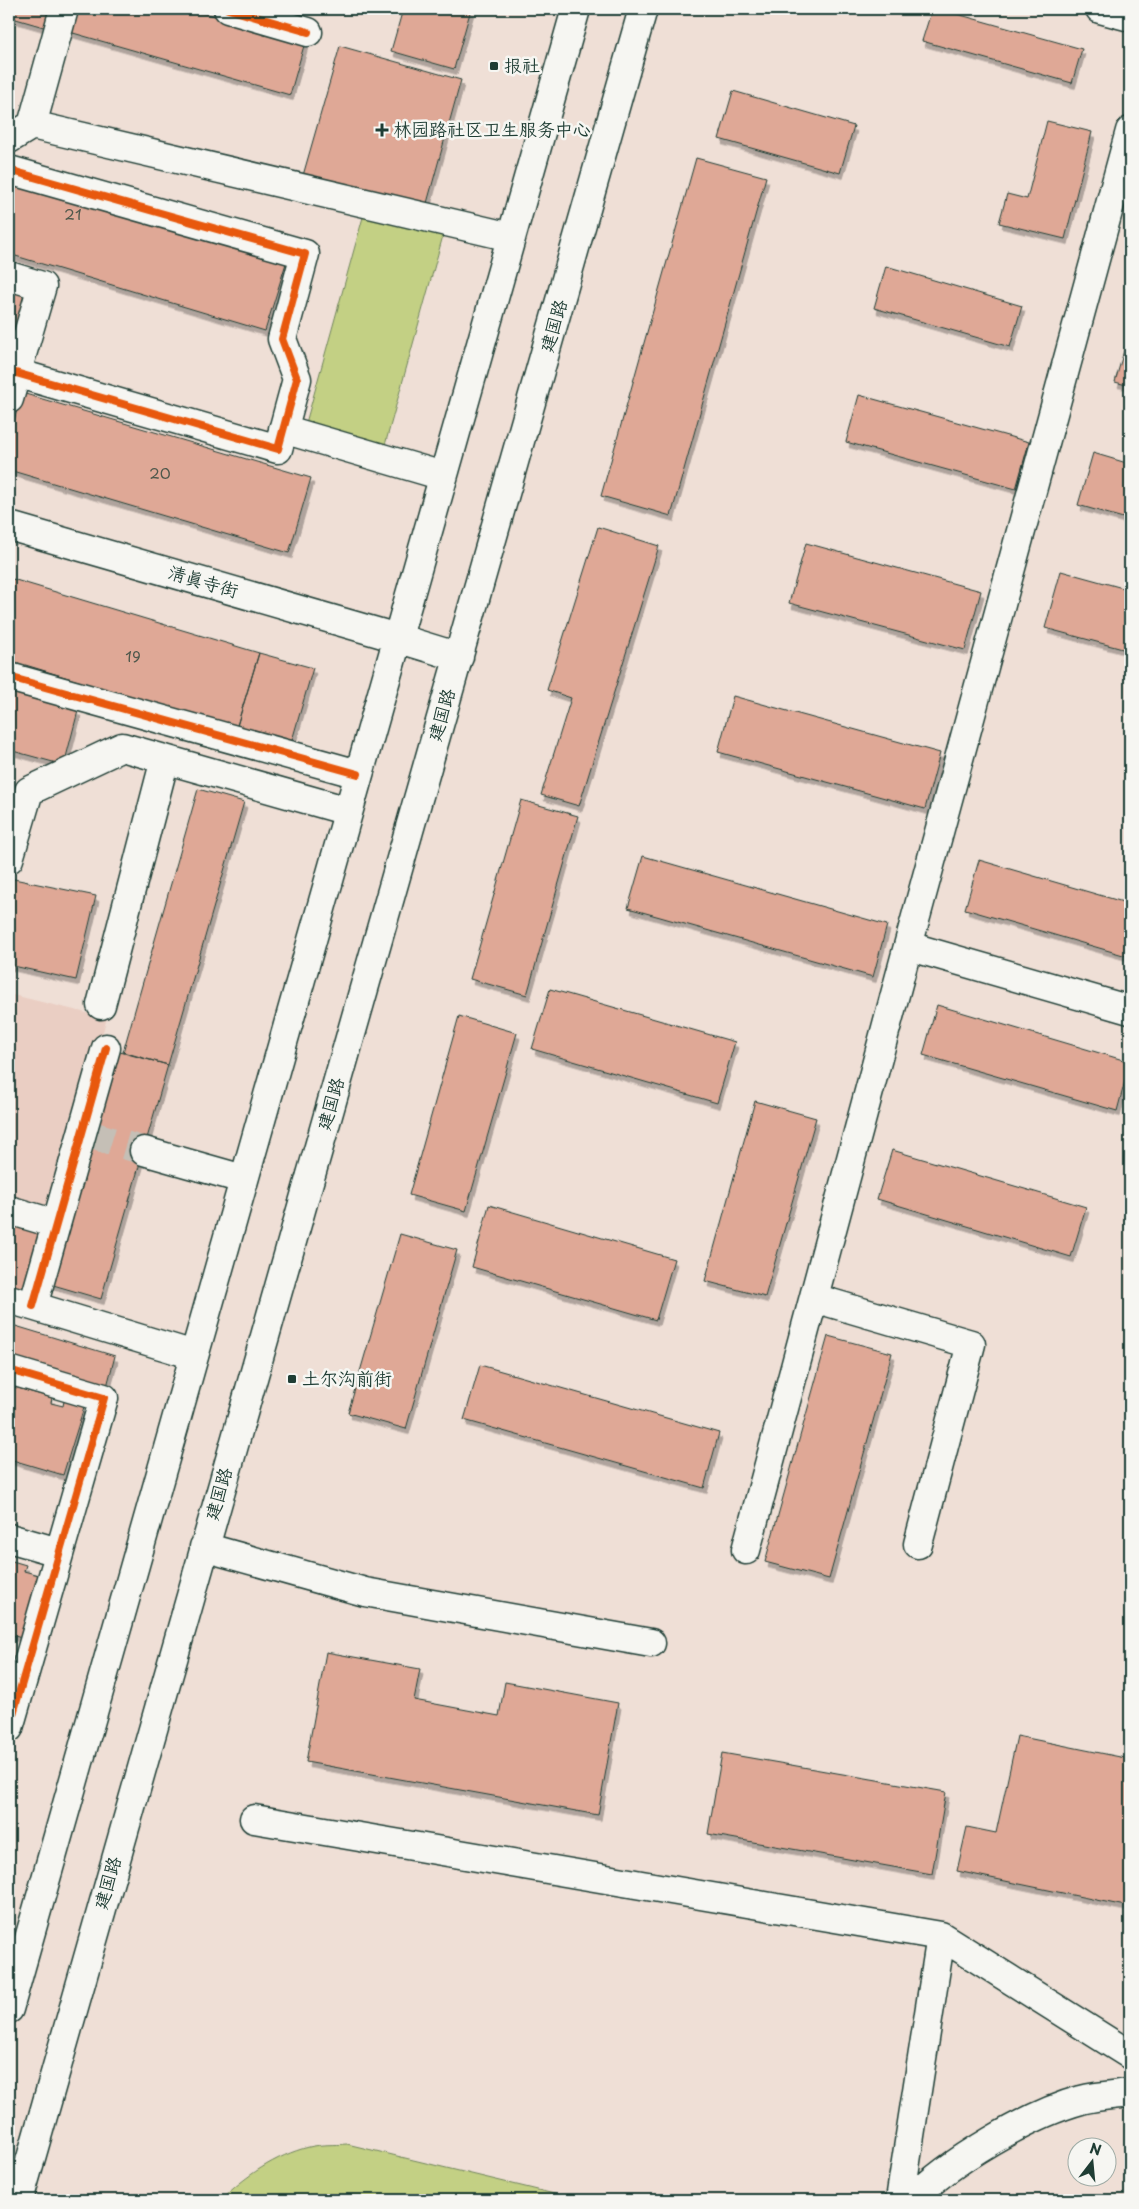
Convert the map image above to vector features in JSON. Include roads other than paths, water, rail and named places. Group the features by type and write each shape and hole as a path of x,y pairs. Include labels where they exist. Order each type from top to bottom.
{"main road":[{"path":"9,139 32,125 64,9"},
{"path":"228,9 308,32"},
{"path":"9,2009 576,9"},
{"name":"建国路","path":"19,2200 643,9"},
{"path":"1100,9 1130,17"},
{"path":"32,125 511,237"},
{"path":"746,1550 1130,131"},
{"path":"9,170 305,254 282,339 297,379 278,449 16,373"},
{"path":"9,276 42,286 9,399"},
{"path":"283,429 443,476"},
{"name":"清真寺街","path":"9,526 459,657"},
{"path":"9,677 358,774"},
{"path":"9,859 29,791 122,747 348,811"},
{"path":"101,1006 165,759"},
{"path":"908,946 1130,1010"},
{"path":"106,1048 79,1132 56,1224 21,1302 194,1355"},
{"path":"144,1151 243,1180"},
{"path":"9,1210 56,1224"},
{"path":"814,1298 971,1344 918,1544"},
{"path":"9,1370 104,1398 10,1717"},
{"path":"9,1538 58,1552"},
{"path":"204,1547 365,1592 652,1643"},
{"path":"254,1819 941,1936 1130,2054"},
{"path":"900,2200 941,1936"},
{"path":"912,2200 926,2186 959,2161 1042,2115 1082,2100 1130,2093"}],"tunnel":[{"path":"85,1133 144,1151"}],"place":[{"name":"报社","path":"494,66"},
{"name":"林园路社区卫生服务中心","path":"382,130"},
{"name":"土尔沟前街","path":"292,1379"}]}
